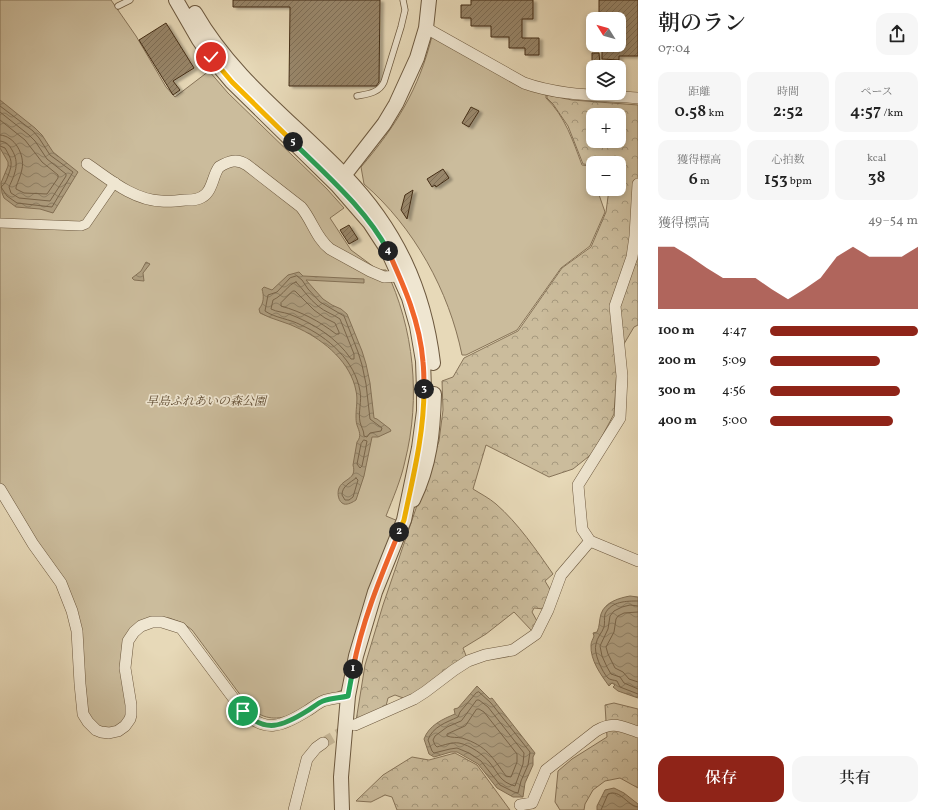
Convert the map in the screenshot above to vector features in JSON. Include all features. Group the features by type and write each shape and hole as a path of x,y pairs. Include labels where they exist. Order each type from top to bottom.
{"street":[{"path":"176,0 199,40 232,82 372,208 389,231 408,270 418,294 430,341 433,367 433,425 430,451 422,481 404,520 375,592 356,656 348,696 341,777 342,810"},
{"path":"187,0 202,26 218,49 238,73 341,180 387,249 409,298 417,326 423,361 424,411 419,448 404,520"},
{"path":"341,180 384,124 396,104 417,58 426,28 429,0"},
{"path":"426,28 524,83 539,88 563,93 638,98"},
{"path":"87,164 114,182 136,194 160,202 197,199 202,197 209,190 219,167 233,160 239,160 301,207 324,244 330,249 384,277 399,276"},
{"path":"0,223 81,226 86,224 114,182"},
{"path":"638,184 632,256 615,306 622,376 620,418 578,485 582,529 590,541 638,561"},
{"path":"0,489 33,544 61,583 72,611 77,631 80,684 84,714 88,722 96,730 109,733 118,731 125,726 130,719 132,705 126,668 128,641 140,626 152,622 162,622 180,628 243,711 251,720 262,725 277,725 290,722 322,701 348,696"},
{"path":"355,725 425,692 468,661 485,655 513,650 536,634 548,610 561,575 590,541"},
{"path":"520,805 532,803 546,770 604,726 610,725 638,732"},
{"path":"294,810 307,759 316,748 323,743"}],"lane":[{"path":"118,6 130,0"},
{"path":"357,96 369,94 381,88 384,82 405,10 403,0"}],"green space":[{"name":"早島ふれあいの森公園","path":"0,0 111,0 136,36 166,87 175,97 209,71 228,93 327,189 344,208 330,218 351,250 378,270 386,270 396,292 409,339 413,388 413,413 405,461 386,516 398,521 344,687 342,690 290,715 279,718 269,718 250,708 192,630 183,623 169,618 157,618 133,628 127,715 121,723 116,727 99,727 88,714 80,630 36,541 0,485"},
{"path":"432,36 546,94 546,98 553,105 568,129 582,165 586,166 586,196 599,196 605,212 590,246 561,268 517,330 466,355 462,355 448,307 427,262 414,240 399,220 364,184 361,167 385,137 405,106 427,55"},
{"path":"547,95 572,100 638,105 638,325 634,327 618,354 614,414 593,453 573,469 549,477 486,445 473,489 488,498 512,520 553,574 545,581 551,591 544,609 534,608 532,612 537,621 532,631 514,612 486,634 463,648 467,658 406,699 395,695 388,698 386,706 356,721 365,665 383,605 439,441 443,410 442,381 453,377 464,358 518,331 562,268 591,247 606,212 608,196 626,196 626,156 586,156 586,164 583,164 568,126 547,98"},
{"path":"614,703 638,709 638,788 620,778 605,781 593,790 585,804 584,810 560,810 555,802 558,771 572,759 607,737 605,705"},
{"path":"455,753 477,765 510,810 397,810 392,797 385,795 371,802 356,801 383,775 412,757 429,760"}],"water":[{"path":"0,100 35,128 42,135 53,152 78,172 53,213 40,209 16,207 4,198 1,183 8,166 8,162 0,148"},
{"path":"146,262 150,264 143,273 144,281 134,280 132,278 141,271"},
{"path":"299,272 303,276 364,279 364,283 306,280 323,299 347,314 366,364 374,418 391,431 378,437 372,437 364,476 356,500 347,504 340,501 338,492 340,486 353,474 357,442 360,436 356,422 356,391 349,371 336,354 319,340 300,329 260,313 259,309 263,302 262,289 264,287 272,290 288,275"},
{"path":"630,596 638,597 638,698 618,691 613,687 615,685 612,683 609,686 594,662 591,651 591,644 594,636 593,633 597,632 599,628 600,616 603,610 613,601"},
{"path":"477,686 490,699 492,698 535,753 533,757 533,765 525,783 523,797 513,797 497,788 478,764 457,752 451,752 434,757 429,754 424,739 426,734 437,723 455,714 454,709 458,708"},
{"path":"614,788 624,793 638,804 638,810 597,810 597,806 605,790"}],"building":[{"path":"233,0 380,0 379,82 376,86 289,86 290,7 233,7"},
{"path":"471,0 533,0 533,19 522,19 522,38 539,38 539,55 525,55 525,48 509,48 509,37 491,37 491,26 471,26 471,18 461,18 461,5 471,5"},
{"path":"599,0 638,0 638,56 619,56 619,60 602,59 602,52 626,52 626,12 599,12"},
{"path":"166,23 194,68 173,81 180,90 173,95 139,40"},
{"path":"592,53 599,53 600,60 592,60"},
{"path":"471,107 479,111 469,127 462,123"},
{"path":"443,169 449,178 436,187 435,185 432,187 427,179"},
{"path":"413,190 407,219 401,210 405,195"},
{"path":"349,225 358,239 349,244 340,230"}],"tunnel":[{"path":"323,743 351,727"}],"route":[{"path":"211,57 232,82 337,185 370,223 387,249 409,298 417,326 423,361 424,411 419,448 404,520 375,592 356,656 348,696 322,701 290,722 277,725 262,725 251,720 243,711"}]}
